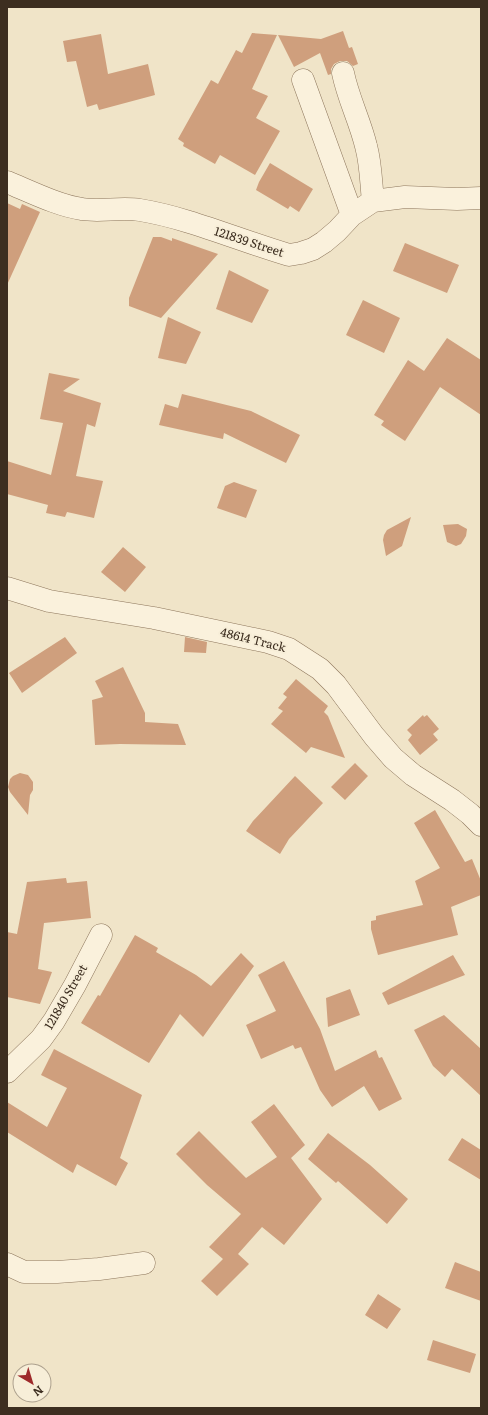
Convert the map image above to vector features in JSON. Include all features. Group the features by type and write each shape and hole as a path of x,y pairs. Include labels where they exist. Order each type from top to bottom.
{"street":[{"path":"342,73 346,89 366,145 373,201"},
{"path":"303,80 352,215"},
{"name":"121839 Street","path":"7,182 71,207 83,210 139,210 180,220 289,255 301,254 324,242 352,215 373,201 405,197 457,199 481,198"},
{"name":"48614 Track","path":"7,588 49,601 154,618 268,642 289,649 320,670 336,685 374,736 393,758 413,775 452,800 481,825"},
{"name":"121840 Street","path":"7,1072 41,1039 54,1021 75,985 101,934"},
{"path":"7,1264 24,1272 57,1272 99,1269 144,1263"}],"building":[{"path":"343,31 349,48 352,47 358,64 353,66 347,61 340,61 334,64 331,69 331,74 328,75 320,53 294,67 278,35 321,39"},
{"path":"252,33 277,35 252,89 268,96 256,118 280,131 255,175 220,155 215,164 183,146 184,143 178,139 211,80 218,84 236,50 242,53"},
{"path":"101,34 108,74 148,64 155,95 99,110 97,104 87,107 76,61 67,62 63,41"},
{"path":"270,163 313,189 299,212 290,206 288,209 256,190"},
{"path":"7,203 20,209 22,204 40,212 7,285"},
{"path":"153,237 161,237 172,241 172,238 218,254 161,318 129,306 129,298"},
{"path":"405,243 459,265 447,293 393,271"},
{"path":"229,270 269,290 252,323 216,309"},
{"path":"363,300 400,318 384,353 346,335"},
{"path":"168,317 201,332 186,364 158,358"},
{"path":"447,338 481,360 481,415 440,387 405,441 381,425 384,421 374,415 408,360 424,371"},
{"path":"49,373 80,379 63,391 101,403 95,427 87,424 76,476 103,481 94,518 67,512 65,517 46,513 48,505 7,494 7,461 51,475 63,423 40,419"},
{"path":"182,394 251,411 300,435 286,463 224,433 223,439 159,425 165,404 178,408"},
{"path":"234,482 257,490 246,518 217,508 225,486"},
{"path":"411,517 402,546 386,556 383,540 387,530"},
{"path":"458,524 467,529 466,536 461,544 456,546 447,542 443,525"},
{"path":"123,547 146,567 125,592 101,572"},
{"path":"65,637 77,653 22,693 9,673"},
{"path":"185,637 207,642 206,653 184,652"},
{"path":"123,667 145,713 145,722 178,724 186,745 95,745 92,700 103,697 95,681"},
{"path":"296,679 328,706 324,712 328,716 345,758 311,747 306,753 271,724 283,711 278,708 287,697 283,694"},
{"path":"423,715 424,717 427,715 439,729 433,734 438,740 420,755 408,740 412,735 407,730"},
{"path":"355,763 368,776 345,800 331,787"},
{"path":"20,773 28,775 33,782 28,815 10,792 8,787 10,779"},
{"path":"295,776 323,803 289,839 280,854 246,831 253,821"},
{"path":"435,810 465,862 472,859 481,881 481,895 451,907 458,935 378,955 371,929 371,921 376,920 376,916 423,905 415,881 440,868 414,823"},
{"path":"66,878 67,883 87,881 91,918 44,923 38,969 52,972 40,1004 7,997 7,932 17,934 27,882"},
{"path":"135,935 158,948 156,952 196,975 211,986 241,953 254,966 203,1037 180,1014 149,1063 81,1023 98,995 100,996"},
{"path":"453,955 465,975 388,1005 382,993"},
{"path":"284,961 320,1029 335,1071 376,1050 379,1058 382,1057 402,1099 379,1111 364,1086 332,1107 320,1090 301,1047 295,1049 293,1045 261,1059 246,1025 276,1011 258,975"},
{"path":"350,989 360,1015 328,1027 326,998"},
{"path":"444,1015 481,1049 481,1096 452,1069 445,1077 433,1066 414,1030"},
{"path":"54,1049 142,1095 120,1158 128,1163 116,1186 77,1164 73,1173 7,1132 7,1102 47,1127 67,1088 41,1075"},
{"path":"274,1104 305,1145 291,1158 322,1199 284,1245 262,1227 238,1254 249,1264 217,1296 201,1281 223,1259 209,1247 241,1214 207,1185 176,1154 199,1131 246,1178 277,1157 251,1122"},
{"path":"328,1133 370,1165 408,1199 387,1224 338,1181 336,1183 308,1159"},
{"path":"462,1138 481,1150 481,1180 448,1160"},
{"path":"455,1262 481,1272 481,1301 445,1288"},
{"path":"378,1294 401,1309 387,1329 365,1315"},
{"path":"433,1340 476,1354 470,1373 427,1360"}]}
